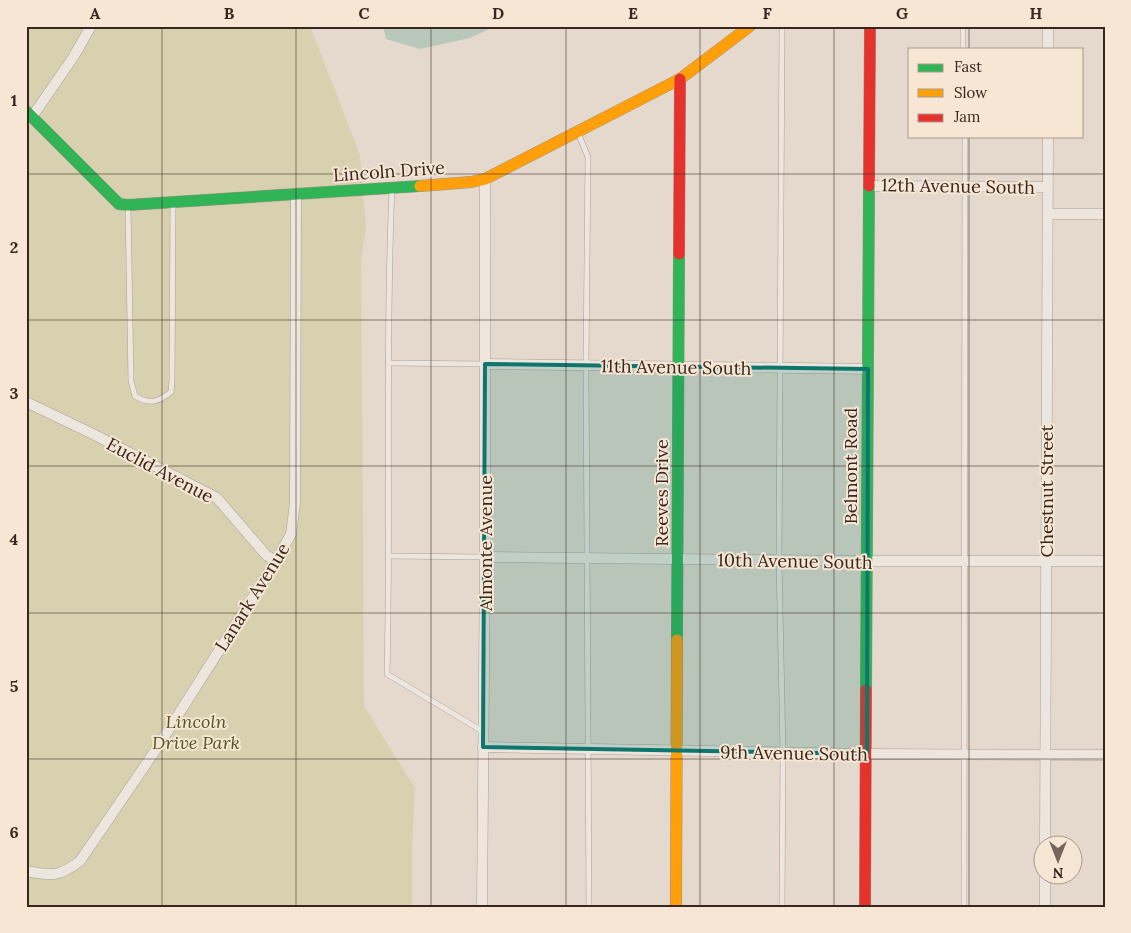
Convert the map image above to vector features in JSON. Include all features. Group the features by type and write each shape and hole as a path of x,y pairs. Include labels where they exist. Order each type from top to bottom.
{"street":[{"path":"91,26 74,56 29,114 119,204 128,205"},
{"name":"Lincoln Drive","path":"128,205 296,196 470,182 485,179 680,79 750,26"},
{"name":"Belmont Road","path":"865,907 870,26"},
{"path":"1048,26 1048,48"},
{"name":"Reeves Drive","path":"676,907 680,79"},
{"name":"Chestnut Street","path":"1046,836 1045,561 1048,138"},
{"name":"Almonte Avenue","path":"482,907 485,557 485,179"},
{"name":"12th Avenue South","path":"869,186 1047,187"},
{"name":"Lanark Avenue","path":"26,871 46,875 65,872 80,861 157,748 276,561 291,534 296,503 296,196"},
{"name":"12th Avenue South","path":"1048,214 1105,214"},
{"name":"11th Avenue South","path":"485,364 868,369"},
{"name":"Euclid Avenue","path":"26,402 217,498 266,555 276,561"},
{"name":"10th Avenue South","path":"485,557 867,562 1105,561"},
{"name":"9th Avenue South","path":"483,747 783,753 1105,755"},
{"path":"1045,886 1045,907"}],"lane":[{"path":"782,26 780,368 783,753 782,907"},
{"path":"963,26 964,48"},
{"path":"576,131 588,157 586,365 589,907"},
{"path":"964,907 965,138"},
{"path":"392,188 388,364 390,556 387,674 484,731"},
{"path":"128,205 130,220 131,381 135,396 145,402 161,400 166,396 170,392 172,380 173,202"},
{"path":"388,364 485,364"},
{"path":"390,556 485,557"}],"highlighted area":[{"path":"485,364 868,369 867,754 483,747"}],"green space":[{"name":"Lincoln Drive Park","path":"26,26 310,26 360,155 366,228 361,259 364,706 415,788 412,847 412,907 26,907"}],"shaded area":[{"path":"383,26 496,26 470,38 420,49 386,39"}],"traffic: fast":[{"path":"26,111 119,204 128,205 420,186"},
{"path":"866,690 869,186"},
{"path":"677,640 679,254"}],"traffic: slow":[{"path":"420,186 485,179 680,79 750,26"},
{"path":"676,907 677,640"}],"traffic: jam":[{"path":"869,186 870,26"},
{"path":"679,254 680,79"},
{"path":"865,907 866,690"}]}
